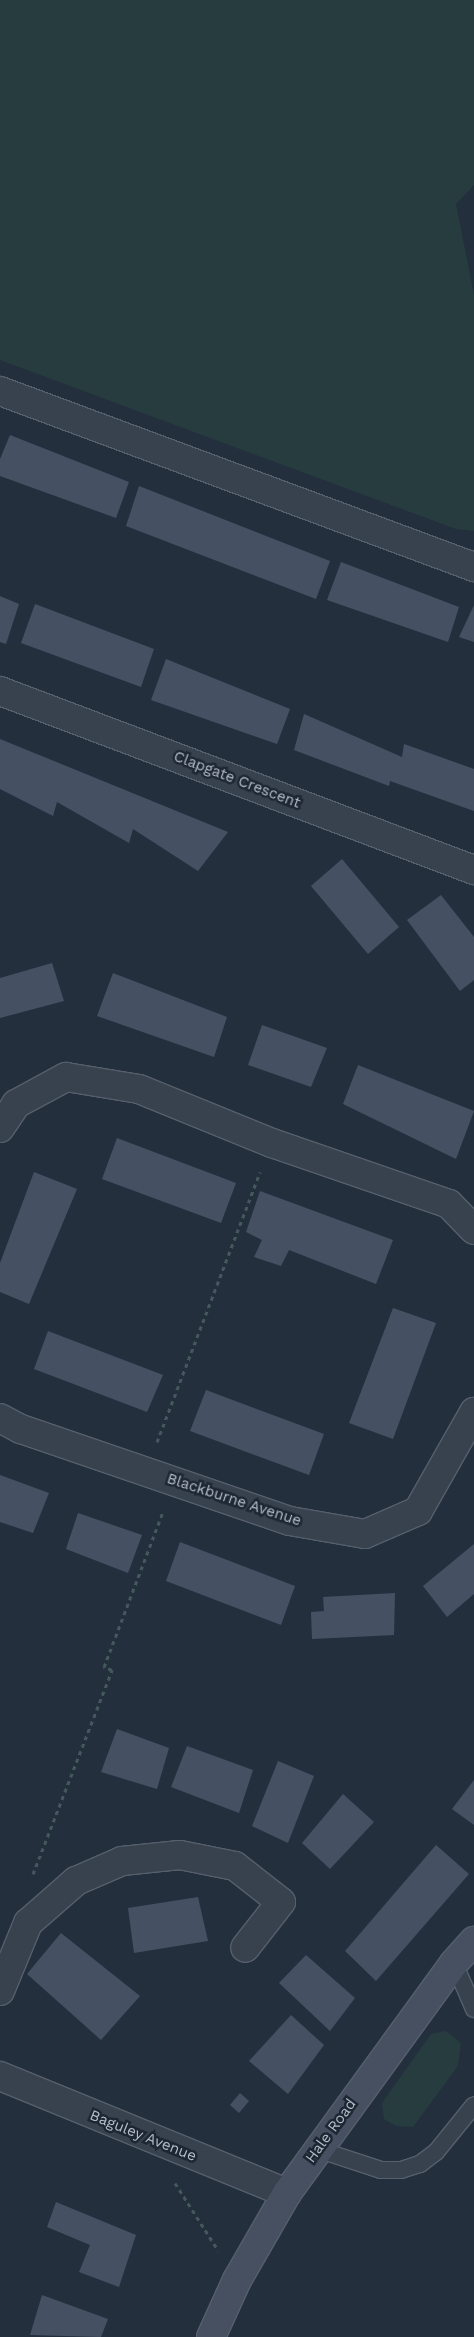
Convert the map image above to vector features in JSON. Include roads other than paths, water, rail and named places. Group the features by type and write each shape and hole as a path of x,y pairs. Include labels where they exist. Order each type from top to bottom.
{"street":[{"path":"0,391 474,567"},
{"name":"Clapgate Crescent","path":"0,691 474,870"},
{"path":"0,1128 16,1104 66,1076 139,1089 272,1142 449,1204 474,1230"},
{"name":"Blackburne Avenue","path":"0,1418 21,1429 290,1521 365,1534 418,1511 474,1412"},
{"path":"0,1991 28,1924 76,1881 122,1861 180,1855 236,1866 281,1902 246,1948"},
{"name":"Hale Road","path":"211,2337 237,2280 287,2193 317,2149 454,1963 474,1941"},
{"name":"Baguley Avenue","path":"0,2076 287,2193"}],"lane":[{"path":"454,1963 474,2009"},
{"path":"317,2149 381,2170 401,2170 420,2164 436,2152 474,2105"}]}
